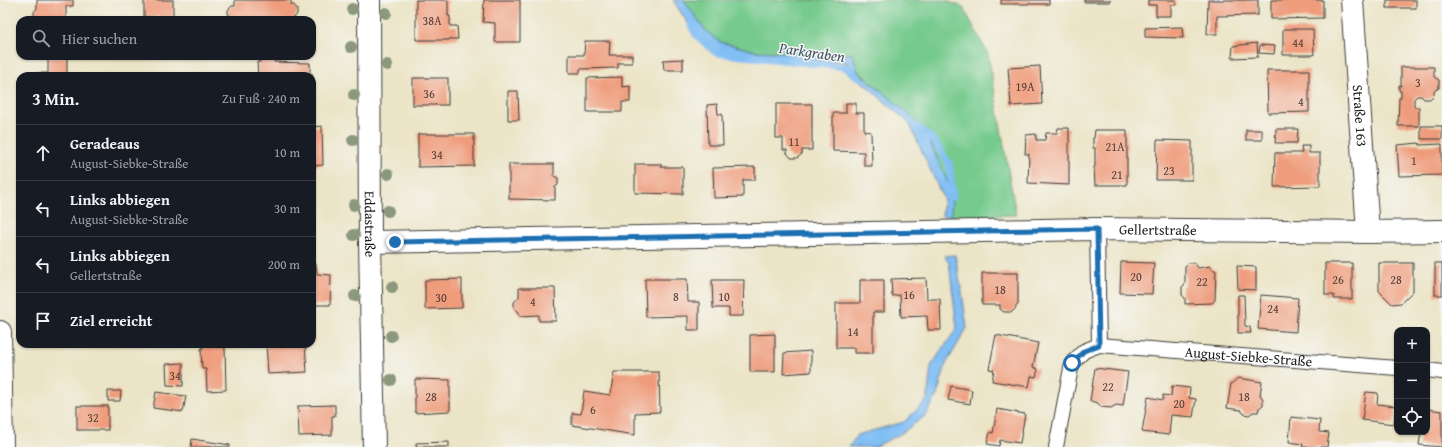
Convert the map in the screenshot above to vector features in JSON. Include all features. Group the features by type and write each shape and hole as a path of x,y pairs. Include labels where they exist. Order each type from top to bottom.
{"street":[{"name":"Eddastraße","path":"369,0 370,242 374,447"},
{"name":"Straße 163","path":"1352,0 1368,232"},
{"name":"Gellertstraße","path":"370,242 1097,229 1368,232 1442,231"},
{"path":"0,332 2,447"}],"lane":[{"path":"1056,447 1072,363 1084,351 1099,345 1097,229"},
{"name":"August-Siebke-Straße","path":"1099,345 1394,368"},
{"path":"1430,370 1442,372"}],"green space":[{"path":"684,0 944,0 963,7 988,54 1016,215 951,216 952,192 925,131 904,110 858,71 852,54 755,51 719,42 706,31"}],"water":[{"path":"673,0 684,0 706,31 720,42 755,51 852,54 858,72 904,110 925,131 952,192 951,216 942,216 944,200 909,123 852,73 846,62 719,54 699,37"},
{"path":"955,255 967,328 946,364 937,395 926,415 902,433 875,447 849,447 857,435 904,422 927,400 931,366 957,328 949,263 944,256"}],"building":[{"path":"37,0 73,0 73,6 66,6 66,16 34,16 34,12 37,8"},
{"path":"144,0 173,0 173,16 144,16"},
{"path":"235,0 291,0 291,5 294,5 297,9 297,14 296,16 232,16 228,14 228,10 232,6 235,6"},
{"path":"416,0 448,0 448,16 450,16 450,26 457,26 458,39 416,40"},
{"path":"484,0 520,0 520,42 495,42 495,23 483,22"},
{"path":"1001,0 1049,0 1049,4 1001,4"},
{"path":"1084,0 1110,0 1110,2 1084,2"},
{"path":"1148,0 1176,0 1176,5 1171,5 1171,16 1156,16 1156,5 1148,5"},
{"path":"1208,0 1258,0 1258,15 1217,16 1217,34 1207,34"},
{"path":"1271,0 1323,0 1323,18 1271,19"},
{"path":"1387,0 1416,0 1416,8 1387,8"},
{"path":"1182,27 1183,38 1145,37 1145,28"},
{"path":"1283,29 1313,29 1314,55 1283,55"},
{"path":"585,41 610,41 609,55 632,55 632,63 618,63 618,68 580,69 580,73 569,73 569,55 584,55"},
{"path":"1257,43 1258,57 1232,58 1233,46"},
{"path":"1260,45 1275,46 1274,54 1259,53"},
{"path":"683,59 683,70 664,70 663,60"},
{"path":"48,60 67,60 67,72 48,72"},
{"path":"261,60 274,60 274,62 310,63 310,72 258,72 257,62 260,62"},
{"path":"1040,66 1042,104 1011,106 1008,68"},
{"path":"1401,67 1434,67 1434,77 1439,80 1439,88 1434,91 1434,95 1430,99 1424,99 1421,96 1417,96 1414,99 1414,107 1419,107 1419,126 1398,126 1399,98 1401,98 1399,85 1401,86"},
{"path":"1267,70 1309,70 1309,112 1268,113"},
{"path":"622,77 622,87 630,86 630,102 622,102 622,112 587,112 587,78"},
{"path":"413,78 448,78 448,105 413,105"},
{"path":"508,91 518,91 519,120 508,120"},
{"path":"846,103 856,103 856,113 864,113 864,131 871,132 872,166 864,166 864,152 833,151 833,113 846,113"},
{"path":"717,104 718,114 722,114 723,145 708,145 707,105"},
{"path":"776,104 812,104 812,150 802,150 802,154 797,158 791,158 787,153 787,150 783,150 783,138 776,138"},
{"path":"322,126 323,165 316,166 316,127"},
{"path":"1421,126 1442,126 1442,139 1421,139"},
{"path":"1058,128 1069,128 1069,185 1028,183 1029,154 1025,154 1026,135 1036,134 1036,140 1045,140 1046,133 1057,133"},
{"path":"1276,129 1298,129 1297,143 1275,143"},
{"path":"1095,130 1127,130 1127,185 1095,185 1095,148 1093,148 1093,138"},
{"path":"1246,130 1262,130 1262,140 1246,140"},
{"path":"418,134 474,134 474,166 418,167"},
{"path":"1157,140 1192,141 1192,180 1156,180"},
{"path":"1419,143 1420,145 1442,144 1442,175 1399,176 1397,145"},
{"path":"1301,146 1309,146 1309,153 1320,153 1320,186 1274,187 1275,153 1302,153"},
{"path":"509,164 554,164 554,176 558,178 558,185 555,187 555,200 509,199"},
{"path":"635,164 661,164 661,167 683,167 683,194 635,193"},
{"path":"755,167 755,180 743,180 743,197 714,198 713,168"},
{"path":"1121,262 1154,263 1152,294 1120,293"},
{"path":"1188,263 1195,263 1198,268 1211,266 1211,268 1216,271 1215,300 1212,303 1185,304 1185,298 1182,295 1182,287 1185,284 1185,266"},
{"path":"1325,263 1352,263 1352,299 1334,299 1334,295 1325,295"},
{"path":"1379,263 1413,263 1413,291 1401,303 1392,304 1379,291"},
{"path":"1435,263 1442,263 1442,295 1435,295"},
{"path":"316,264 317,274 331,275 330,305 316,305"},
{"path":"1237,266 1256,267 1256,290 1238,289"},
{"path":"982,273 1018,273 1018,305 1016,305 1016,308 1012,312 1004,312 1000,309 1000,305 982,305"},
{"path":"926,278 927,299 940,299 941,330 928,330 927,316 901,317 900,295 892,296 891,279"},
{"path":"462,279 462,308 425,309 425,280"},
{"path":"645,279 687,279 688,302 699,302 699,330 688,330 688,316 646,317"},
{"path":"712,280 744,280 743,316 729,316 729,308 713,308"},
{"path":"860,280 884,280 884,312 873,312 873,353 854,353 854,348 836,348 836,303 860,303"},
{"path":"519,288 555,288 556,321 539,321 539,315 519,316 519,312 514,308 514,302 519,297"},
{"path":"1238,295 1244,295 1245,326 1250,327 1251,333 1238,333"},
{"path":"1261,295 1298,298 1296,332 1258,329"},
{"path":"775,334 775,372 750,372 750,335"},
{"path":"996,335 1038,343 1033,367 1038,369 1036,377 1031,376 1029,387 992,381 994,370 989,369"},
{"path":"225,348 226,390 207,391 206,369 202,369 201,349"},
{"path":"266,348 305,348 307,372 268,374"},
{"path":"811,351 811,372 783,374 784,353"},
{"path":"183,363 183,386 167,385 166,364"},
{"path":"1095,368 1128,372 1123,406 1116,405 1111,408 1101,407 1098,403 1090,401"},
{"path":"614,372 659,372 660,412 635,413 635,435 572,425 572,413 581,414 584,391 610,395"},
{"path":"1238,378 1262,382 1260,395 1263,399 1263,405 1259,408 1258,412 1253,412 1249,415 1244,414 1241,410 1227,408 1231,384"},
{"path":"415,379 450,380 450,411 415,413"},
{"path":"951,386 972,390 970,404 948,400"},
{"path":"1172,386 1190,388 1189,398 1196,399 1193,417 1171,415 1169,435 1142,432 1148,397 1163,400 1163,395 1171,396"},
{"path":"108,391 121,391 120,401 108,401"},
{"path":"156,392 186,396 183,412 153,408"},
{"path":"1366,392 1378,393 1377,404 1394,406 1394,424 1362,420"},
{"path":"335,405 335,416 332,416 332,435 299,436 298,406"},
{"path":"77,406 108,406 108,430 77,430"},
{"path":"997,409 1025,414 1020,443 1000,440 999,446 987,444 990,432 993,433"},
{"path":"1430,409 1442,411 1442,447 1419,445 1421,435 1430,435"},
{"path":"1291,417 1320,420 1319,432 1329,433 1327,447 1302,447 1303,444 1289,442"},
{"path":"192,439 230,445 230,447 191,447"},
{"path":"449,442 449,447 416,447 416,443"}],"waterway":[{"name":"Parkgraben","path":"691,26 697,36 716,53 845,67 858,77"},
{"name":"Parkgraben","path":"918,127 934,141 949,164 953,197"}],"route":[{"path":"395,242 1097,229 1099,345 1084,351 1072,363"}]}
